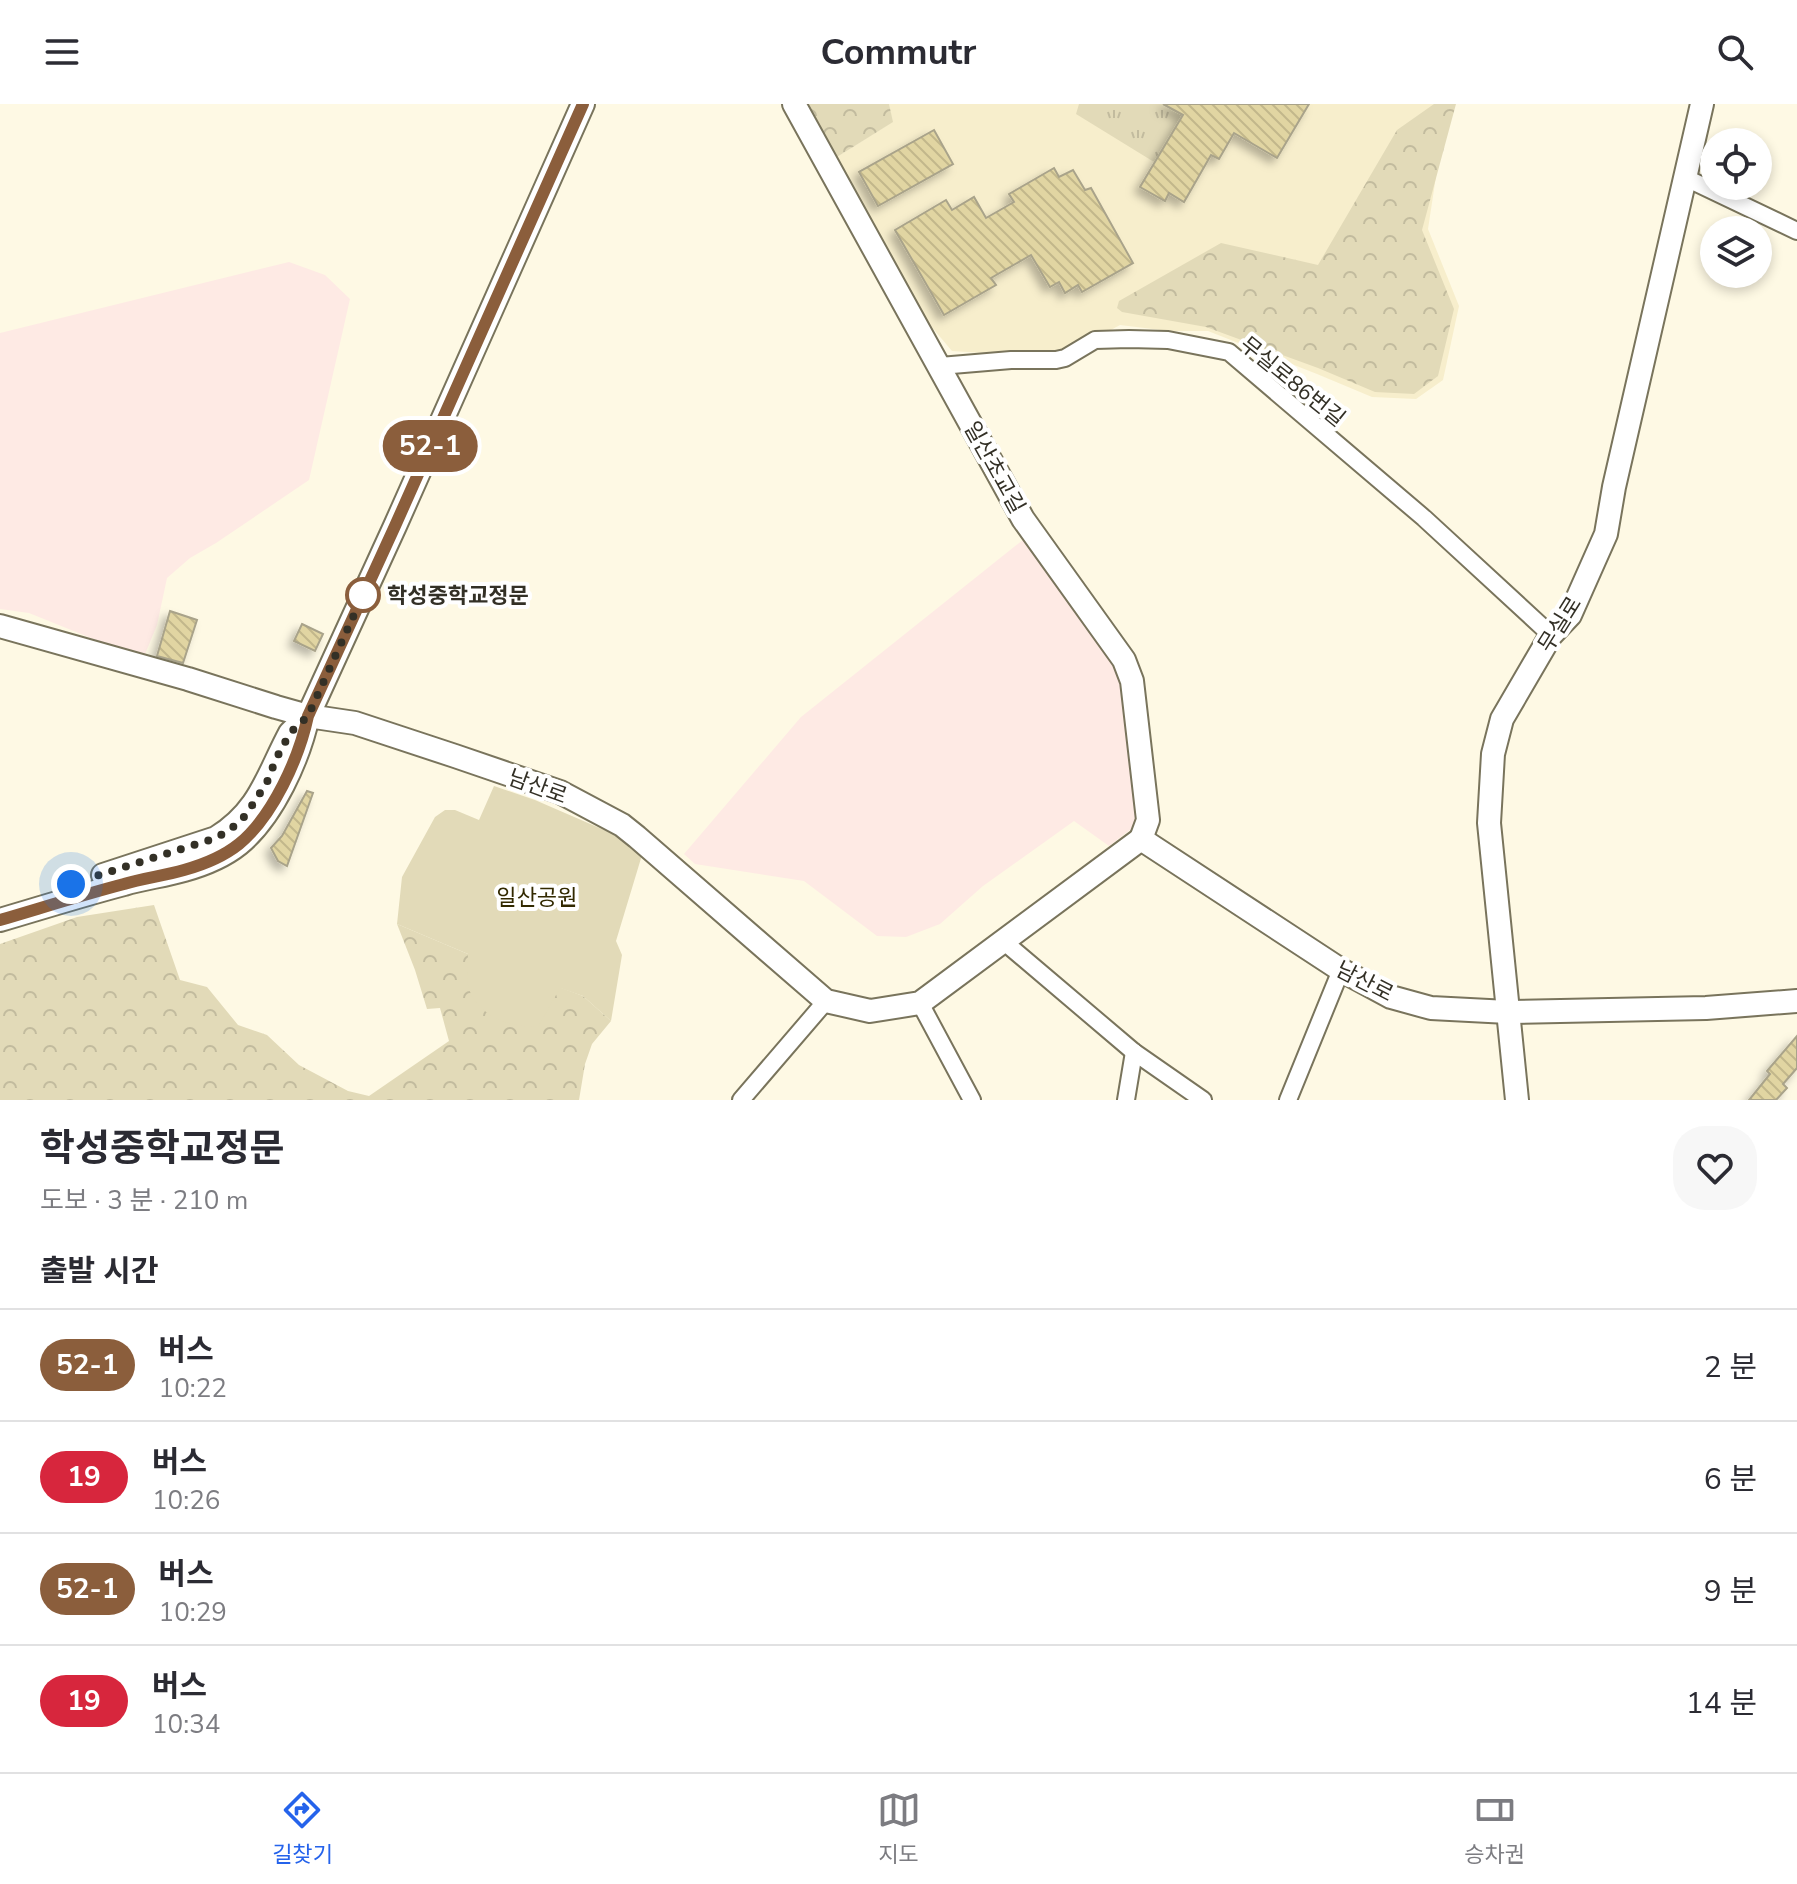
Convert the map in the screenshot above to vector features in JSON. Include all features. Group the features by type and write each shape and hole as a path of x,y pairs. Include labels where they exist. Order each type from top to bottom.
{"street":[{"path":"0,920 124,883 185,870 221,855 236,836 290,733 308,716 583,104"},
{"name":"일산초교길","path":"794,104 1023,519 1124,660 1132,681 1148,820 1141,839"},
{"name":"무실로","path":"1517,1100 1489,823 1493,754 1502,719 1551,635 1570,615 1606,534 1614,487 1702,104"},
{"path":"1686,178 1797,231"},
{"name":"무실로86번길","path":"940,366 1056,360 1095,340 1168,340 1229,352 1424,518 1551,635"},
{"name":"남산로","path":"0,626 308,716 355,723 560,792 603,814 637,837 826,1001 870,1011 920,1003 1141,839 1341,970 1391,997 1431,1008 1508,1012 1706,1008 1797,1001"},
{"path":"0,905 216,838 236,836"},
{"path":"1002,940 1134,1052 1203,1100"},
{"path":"1288,1100 1341,970"},
{"path":"741,1100 826,1001"},
{"path":"920,1003 972,1100"},
{"path":"1126,1100 1134,1052"}],"shaded area":[{"path":"889,104 1447,104 1428,229 1459,306 1443,380 1416,399 1372,397 1208,331 1169,331 1120,325 1048,357 952,351 930,325 837,157 892,122"},
{"path":"289,262 325,275 350,299 309,480 190,558 167,578 157,625 143,659 29,613 0,609 0,333"},
{"path":"1024,539 1120,661 1139,823 1109,846 1074,821 983,886 940,924 906,937 877,936 804,881 695,864 684,854 801,717"}],"green space":[{"path":"808,104 889,104 893,122 837,157"},
{"path":"1079,104 1163,104 1183,115 1154,162 1076,114"},
{"path":"1434,104 1456,104 1422,230 1454,309 1438,376 1414,394 1375,392 1206,327 1122,312 1117,308 1119,301 1221,243 1318,265 1397,130"},
{"name":"일산공원","path":"494,786 618,836 642,855 616,941 622,955 611,1021 583,996 560,988 538,1027 495,1018 472,995 467,981 468,954 397,924 402,877 435,817 445,810 455,810 479,820"},
{"path":"154,905 180,980 207,987 238,1025 267,1035 299,1065 348,1091 369,1096 449,1041 440,1008 427,1009 397,924 468,954 468,985 559,987 583,996 611,1021 592,1044 579,1100 0,1100 0,944 77,917"}],"building":[{"path":"1163,104 1309,104 1277,158 1234,133 1219,159 1211,155 1184,202 1169,193 1165,201 1140,187 1183,115"},
{"path":"934,130 953,164 878,206 859,172"},
{"path":"1054,168 1059,177 1073,170 1085,190 1091,188 1133,263 1082,292 1078,285 1065,293 1059,282 1050,287 1031,255 991,278 996,285 944,315 895,230 946,200 952,210 974,197 986,218 1014,202 1009,194"},
{"path":"170,611 197,620 183,663 157,656"},
{"path":"302,624 323,634 315,651 294,641"},
{"path":"307,791 313,793 287,866 278,861 271,848 282,836"},
{"path":"1797,1036 1797,1068 1783,1084 1787,1088 1776,1100 1749,1100 1770,1074 1767,1071"}],"bus line":[{"name":"52-1","path":"0,920 124,883 185,870 221,855 239,843 259,823 290,768 304,736 308,716 583,104"}],"place":[{"name":"학성중학교정문","path":"363,595"}],"route":[{"path":"71,884 216,838 246,815 267,782 290,733 308,716 363,595"}]}
